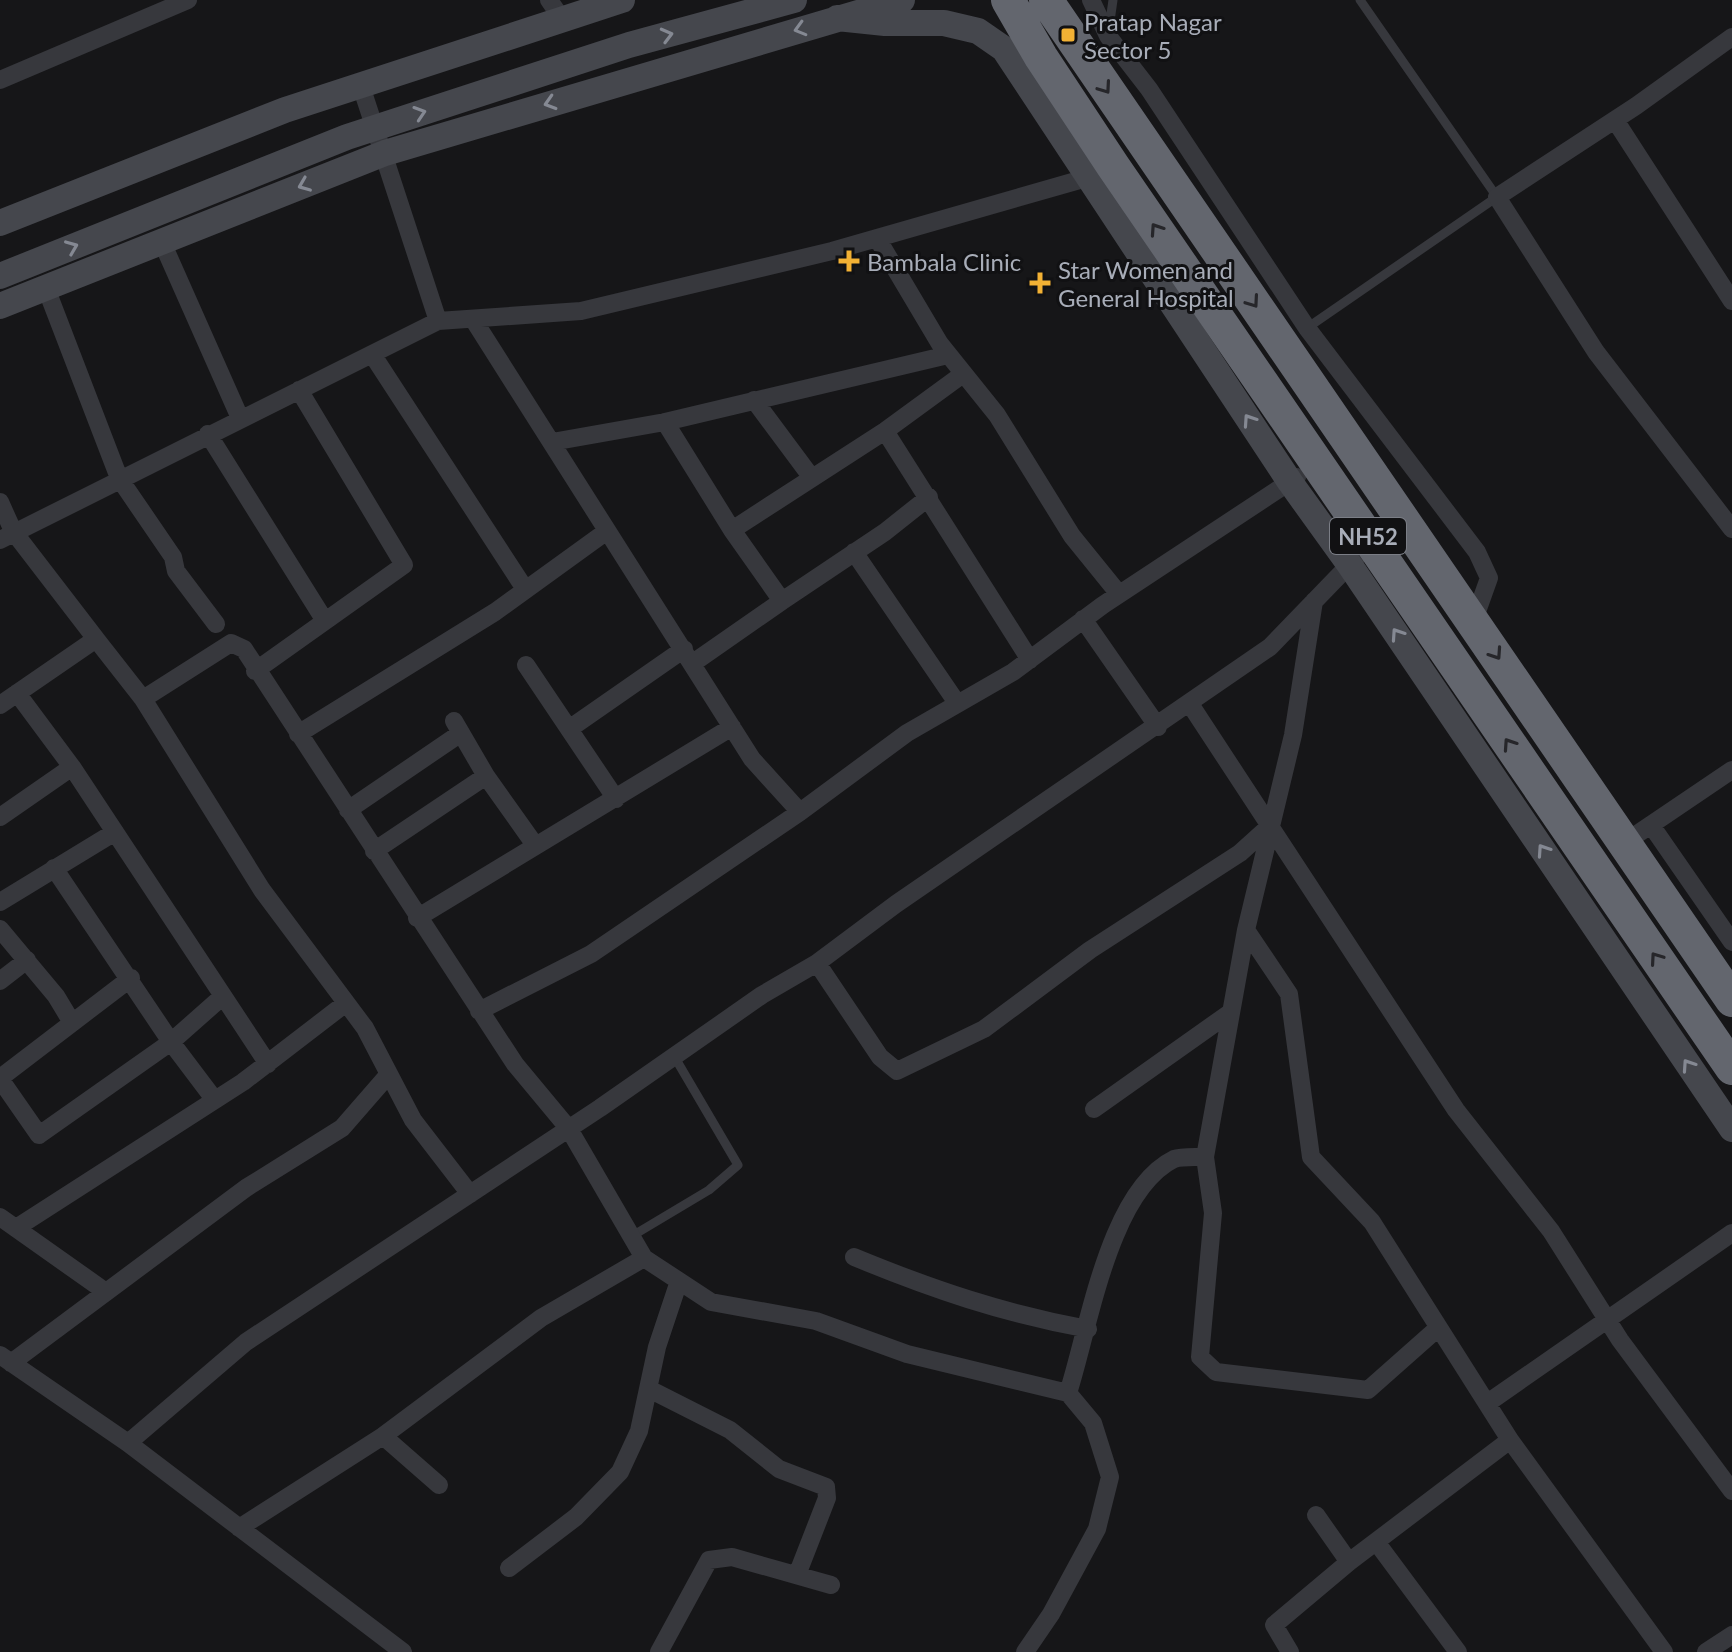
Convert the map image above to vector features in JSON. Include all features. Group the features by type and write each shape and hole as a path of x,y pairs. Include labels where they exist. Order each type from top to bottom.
{"highway":[{"name":"NH52","path":"1008,0 1101,172 1303,473 1732,1068"},
{"name":"NH52","path":"1046,0 1474,620 1638,834 1732,1000"}],"street":[{"path":"0,80 188,0"},
{"path":"0,223 285,110 361,86 555,9 622,0"},
{"path":"0,276 375,128 629,45 794,0"},
{"path":"0,306 385,153 902,0"},
{"path":"1091,0 1108,36 1149,89 1307,328 1477,552 1489,578 1474,620"},
{"path":"6,535 438,321 581,311 877,238 1101,172 1004,49 978,31 944,23 885,23 837,18"},
{"path":"1732,37 1615,120 1497,197 1596,352 1732,529"},
{"path":"361,86 438,321"},
{"path":"1615,120 1732,301"},
{"path":"877,238 948,355 997,415 1072,536 1119,594"},
{"path":"162,242 240,418"},
{"path":"46,288 119,478 173,557 176,571 216,624"},
{"path":"473,319 752,759 800,812"},
{"path":"372,354 525,589"},
{"path":"552,442 665,422 948,355"},
{"path":"732,530 885,431 963,374"},
{"path":"255,671 404,565 299,390"},
{"path":"754,400 812,478"},
{"path":"665,422 732,530 782,601"},
{"path":"885,431 1030,660"},
{"path":"208,434 325,621"},
{"path":"479,1011 591,954 800,812 907,733 1030,660 1119,594 1303,473"},
{"path":"569,729 782,601 929,497"},
{"path":"0,502 6,535 143,699 262,890 365,1028 413,1120 470,1194"},
{"path":"298,734 495,612 607,531"},
{"path":"854,552 957,703"},
{"path":"128,1443 246,1342 569,1129 762,995 817,963 896,904 1158,727 1270,647 1361,553 1732,1129"},
{"path":"1314,601 1293,735 1246,930 1205,1157 1213,1213 1200,1357 1216,1372 1368,1390 1438,1328"},
{"path":"1083,619 1158,727"},
{"path":"0,705 96,639"},
{"path":"143,699 231,643 244,649 255,671 479,1011 515,1064 569,1129 644,1258 711,1302 816,1321 907,1354 1068,1393 1093,1423 1110,1477 1097,1529 1051,1614 1025,1652"},
{"path":"526,665 616,799"},
{"path":"17,693 72,767 268,1064"},
{"path":"1190,704 1456,1110 1551,1231 1607,1320 1732,1491"},
{"path":"348,810 457,727 486,776 535,845"},
{"path":"417,918 732,727"},
{"path":"0,817 72,767"},
{"path":"1732,770 1638,834 1732,942"},
{"path":"374,851 486,776"},
{"path":"817,963 880,1057 897,1071 984,1029 1090,950 1240,853 1271,825"},
{"path":"0,902 115,832"},
{"path":"54,868 131,978 171,1042 214,1099"},
{"path":"0,929 27,960 71,1021"},
{"path":"1246,930 1289,994 1311,1157 1372,1222 1438,1328 1489,1402 1510,1440 1664,1652"},
{"path":"0,981 27,960"},
{"path":"131,978 71,1021 0,1079 39,1135 171,1042 223,996"},
{"path":"106,1292 8,1222 214,1099 268,1064 346,1003"},
{"path":"1094,1109 1231,1012"},
{"path":"389,1074 342,1128 246,1188 106,1292 6,1359 128,1443 403,1652"},
{"path":"1068,1393 1088,1329 1102,1268 1136,1192 1175,1159 1205,1157"},
{"path":"1489,1402 1732,1233"},
{"path":"854,1257 929,1288 1021,1318 1088,1329"},
{"path":"239,1528 383,1436 541,1318 644,1258"},
{"path":"509,1568 576,1517 620,1472 639,1431 657,1347 679,1281"},
{"path":"649,1389 730,1430 779,1469 826,1487 824,1505 797,1575"},
{"path":"383,1436 439,1485"},
{"path":"1290,1652 1274,1625 1349,1562 1510,1440"},
{"path":"1316,1515 1349,1562"},
{"path":"1377,1543 1458,1652"},
{"path":"659,1652 709,1560 732,1557 831,1585"},
{"path":"1706,1652 1732,1635"}],"lane":[{"path":"1108,36 1113,0"},
{"path":"1307,328 1497,197 1360,0"},
{"path":"632,1236 709,1190 738,1165 674,1056"}],"place":[{"name":"Pratap Nagar Sector 5","path":"1068,35"},
{"name":"Bambala Clinic","path":"849,261"},
{"name":"Star Women and General Hospital","path":"1040,283"}]}
